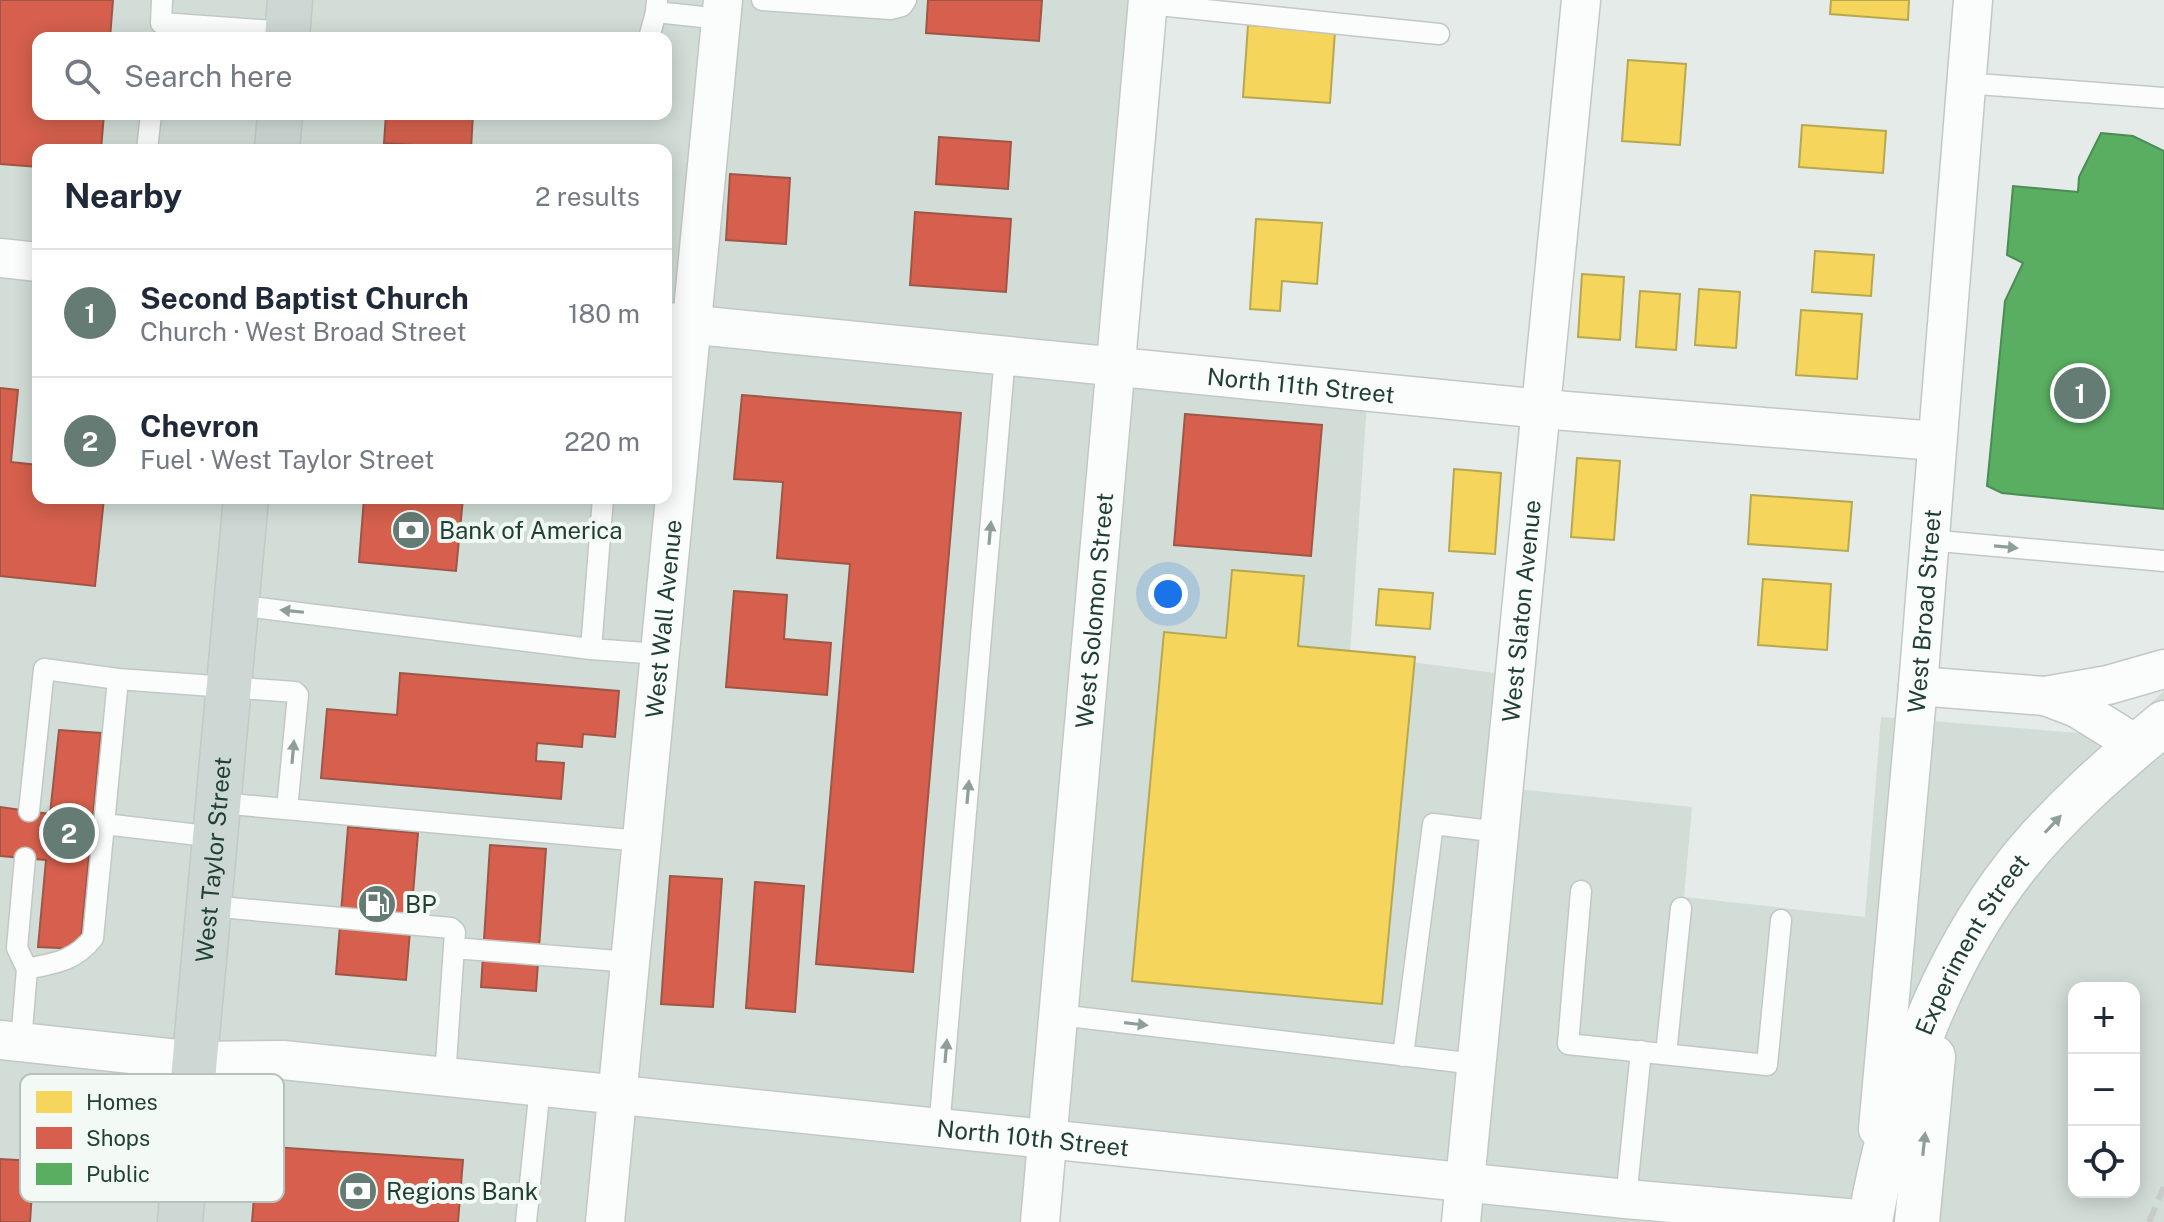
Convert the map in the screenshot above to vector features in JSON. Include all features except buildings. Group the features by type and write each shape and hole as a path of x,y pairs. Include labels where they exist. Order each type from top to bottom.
{"main road":[{"path":"278,144 280,120"},
{"name":"West Taylor Street","path":"195,1074 245,504"},
{"name":"Experiment Street","path":"1870,1221 1902,1093 1940,996 1967,939 2018,864 2059,818 2151,734"},
{"path":"1917,1222 1940,996"},
{"name":"West Taylor Street","path":"180,1222 182,1202"}],"street":[{"name":"West Slaton Avenue","path":"1461,1222 1581,0"},
{"name":"West Broad Street","path":"1870,1221 1918,686 1973,0"},
{"name":"West Solomon Street","path":"1040,1222 1148,2"},
{"name":"West Wall Avenue","path":"672,439 679,323 722,9"},
{"path":"0,258 32,261"},
{"name":"North 11th Street","path":"679,323 1542,409 1936,441"},
{"name":"West Wall Avenue","path":"605,1222 659,654 668,504"},
{"path":"1918,686 2045,696 2108,685 2164,669"},
{"path":"2045,696 2151,734"},
{"name":"North 10th Street","path":"10,1041 196,1061 283,1060 1626,1199 1870,1221"}],"lane":[{"path":"162,0 160,30 288,23"},
{"path":"762,0 890,9 902,6 906,0"},
{"path":"1148,2 1439,34"},
{"path":"650,32 656,6 722,9"},
{"path":"1964,83 2164,98"},
{"path":"148,144 150,120"},
{"path":"939,1129 1005,355"},
{"path":"591,649 603,504"},
{"path":"1928,540 2154,560"},
{"path":"236,605 591,649 659,654"},
{"path":"29,811 44,669 118,679 295,692 298,695 287,809"},
{"path":"27,969 82,953 93,938 91,898 95,853 104,766 118,679"},
{"path":"32,782 54,777"},
{"path":"101,814 217,820 287,809 641,841"},
{"path":"1403,1056 1433,824 1499,832"},
{"path":"10,1041 27,969 17,948 25,858"},
{"path":"23,879 45,870"},
{"path":"1581,891 1568,1044 1767,1065 1781,920"},
{"path":"209,906 451,928 455,932 445,1077"},
{"path":"1666,1054 1681,908"},
{"path":"20,918 41,911"},
{"path":"454,948 630,962"},
{"path":"1059,1015 1476,1064"},
{"path":"1626,1199 1641,1051"},
{"path":"526,1222 540,1087"}],"shaded area":[{"path":"0,0 1137,0 1110,368 1368,387 1350,654 1503,674 1496,787 1692,807 1684,897 1865,917 1881,717 2116,736 2164,691 2164,1222 1456,1222 1461,1176 1027,1131 1022,1222 0,1222"}],"railway":[{"path":"2149,1222 2164,1187"}],"place":[{"name":"Second Baptist Church","path":"2080,393"},
{"name":"Bank of America","path":"411,530"},
{"name":"Chevron","path":"69,833"},
{"name":"BP","path":"377,904"},
{"name":"Regions Bank","path":"358,1191"}]}
